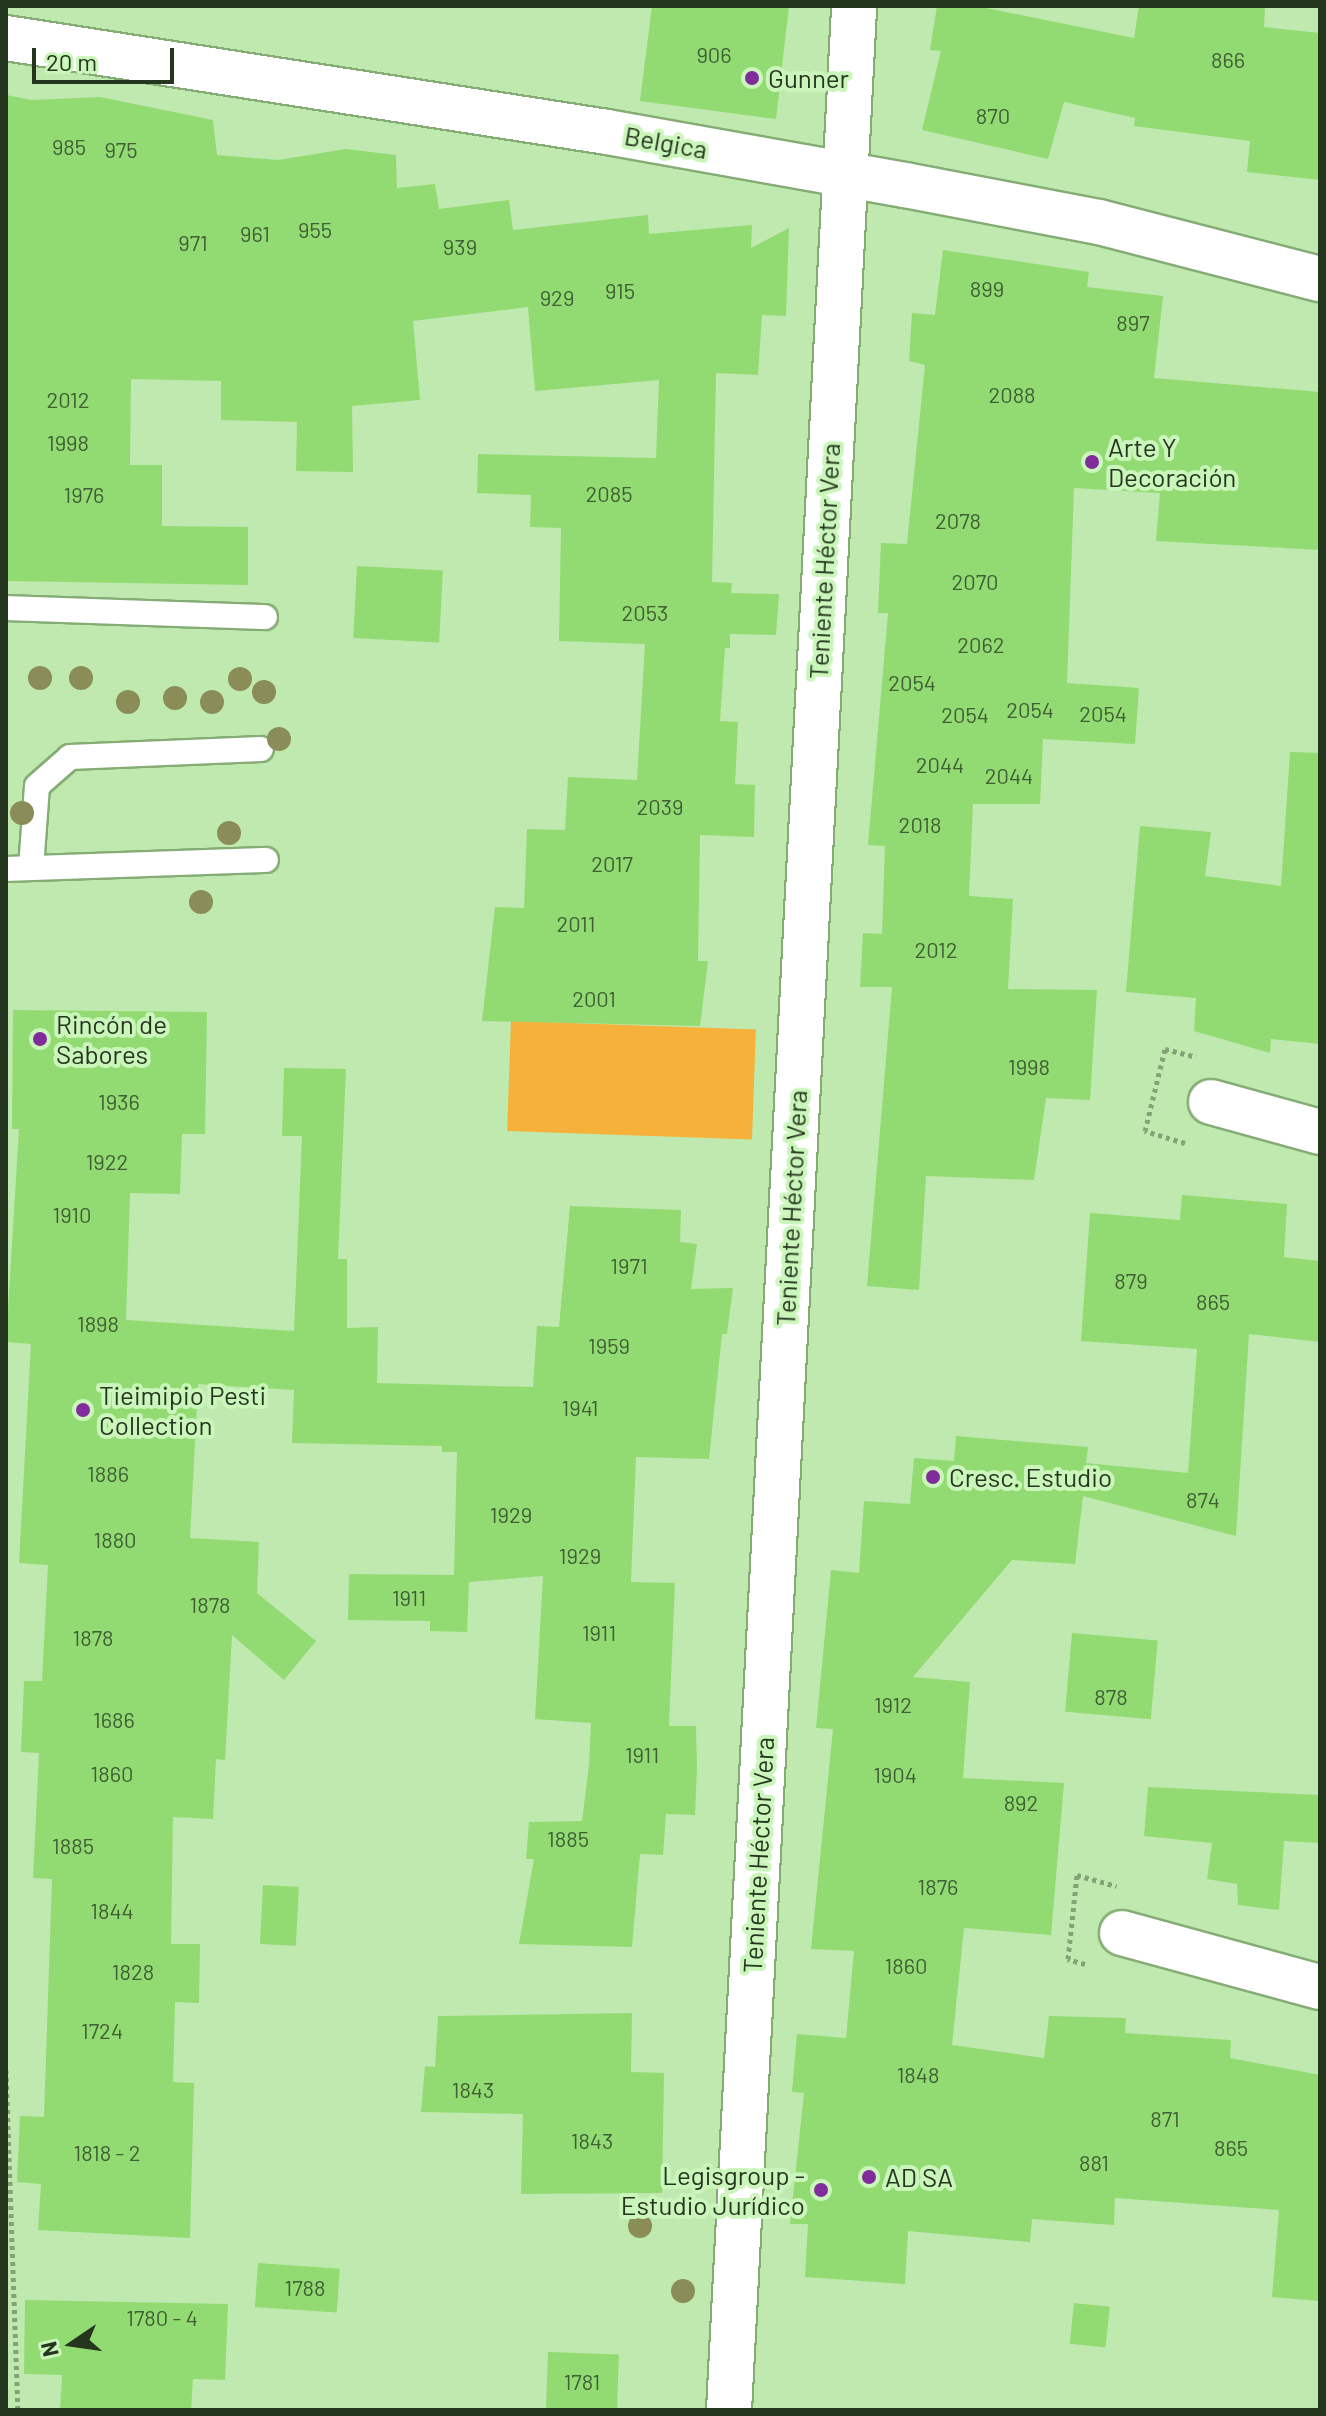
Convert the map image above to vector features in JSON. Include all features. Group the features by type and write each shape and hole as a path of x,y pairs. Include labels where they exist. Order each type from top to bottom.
{"street":[{"name":"Teniente Héctor Vera","path":"729,2410 854,6"},
{"name":"Belgica","path":"6,38 480,111 844,175 1099,222 1320,279"},
{"path":"1211,1102 1320,1132"},
{"path":"1122,1933 1320,1987"}],"lane":[{"path":"6,608 265,617"},
{"path":"31,868 37,786 70,757 261,749"},
{"path":"6,869 266,860"}],"path":[{"path":"6,2070 18,2410"}],"shaded area":[{"path":"511,1021 756,1030 752,1139 507,1131"}],"building":[{"path":"652,6 789,6 776,119 640,101"},
{"path":"937,6 976,6 1134,38 1139,6 1265,6 1264,27 1320,33 1320,180 1247,172 1250,141 1134,126 1135,118 1064,102 1048,159 922,130 941,51 930,50"},
{"path":"6,95 32,100 100,97 213,120 217,155 278,160 346,149 396,155 397,188 435,184 439,209 509,200 513,230 648,215 649,234 752,225 751,248 789,228 786,316 762,315 758,375 716,373 712,582 732,583 731,593 779,594 776,635 730,634 730,648 725,648 720,721 738,722 735,784 755,785 754,837 700,835 698,961 708,961 700,1026 482,1021 495,907 524,908 527,829 565,830 568,777 637,780 645,644 559,641 561,528 530,527 531,495 477,493 478,454 656,458 659,380 535,391 528,307 413,321 420,400 352,406 353,472 296,471 297,422 221,420 221,381 131,379 130,465 162,465 162,526 248,527 248,585 6,581"},
{"path":"943,250 1089,272 1087,287 1163,296 1154,378 1320,392 1320,550 1156,541 1160,493 1074,488 1067,683 1139,688 1135,744 1043,739 1040,804 973,804 969,896 1013,899 1008,989 1097,990 1090,1100 1046,1098 1034,1180 926,1176 919,1290 867,1286 892,987 860,987 863,933 882,934 885,846 868,845 888,613 878,613 881,543 907,544 925,365 909,361 912,313 935,315"},
{"path":"357,566 443,571 439,642 353,638"},
{"path":"1290,752 1320,753 1320,1044 1271,1039 1270,1053 1194,1031 1196,998 1126,992 1140,826 1211,832 1205,876 1281,886"},
{"path":"13,1010 207,1012 205,1134 182,1134 180,1194 130,1193 126,1320 294,1331 302,1136 282,1136 284,1068 346,1069 338,1259 347,1259 347,1328 378,1327 377,1383 533,1387 537,1326 559,1327 570,1206 681,1210 680,1242 697,1244 691,1289 733,1288 727,1334 722,1334 709,1459 636,1457 631,1582 675,1583 669,1726 696,1726 697,1769 695,1815 666,1814 663,1855 640,1854 632,1947 519,1944 534,1859 526,1859 529,1822 582,1821 589,1765 591,1723 535,1719 543,1576 469,1582 467,1632 430,1631 430,1621 348,1620 349,1574 454,1575 457,1452 442,1452 442,1446 292,1443 294,1390 198,1384 190,1538 259,1542 257,1593 316,1641 284,1680 232,1635 225,1760 216,1759 213,1819 173,1817 171,1944 200,1944 199,2003 175,2002 173,2082 194,2083 190,2238 38,2230 41,2184 17,2182 20,2116 44,2117 52,1879 33,1878 39,1753 21,1752 24,1681 42,1681 48,1565 19,1563 31,1344 6,1342 19,1129 12,1129"},
{"path":"1182,1195 1287,1204 1284,1257 1320,1261 1320,1342 1249,1334 1236,1536 1083,1496 1075,1564 1012,1560 913,1677 970,1682 963,1778 1064,1783 1051,1935 964,1928 952,2045 1044,2058 1049,2016 1126,2018 1125,2033 1231,2040 1230,2058 1320,2075 1320,2301 1272,2297 1279,2210 1115,2198 1114,2225 1032,2219 1030,2242 908,2231 905,2284 805,2277 808,2224 790,2224 804,2093 792,2092 797,2034 846,2038 854,1951 811,1949 833,1729 816,1728 831,1570 859,1573 864,1501 910,1504 914,1458 954,1461 956,1436 1088,1447 1086,1463 1188,1473 1197,1349 1081,1341 1090,1213 1180,1220"},
{"path":"1072,1633 1158,1640 1151,1719 1065,1712"},
{"path":"1148,1787 1320,1795 1320,1843 1284,1841 1279,1910 1238,1905 1237,1884 1207,1879 1212,1843 1144,1836"},
{"path":"263,1885 299,1887 296,1946 260,1944"},
{"path":"632,2013 631,2072 664,2073 662,2193 521,2194 523,2114 421,2112 425,2066 435,2067 438,2016"},
{"path":"258,2263 340,2269 337,2313 255,2307"},
{"path":"25,2300 228,2304 225,2380 193,2379 191,2410 60,2410 62,2375 24,2374"},
{"path":"1074,2303 1110,2307 1106,2348 1070,2344"},
{"path":"548,2352 619,2354 617,2410 546,2410"}],"place":[{"name":"Gunner","path":"752,78"},
{"name":"Arte Y Decoración","path":"1092,462"},
{"name":"Rincón de Sabores","path":"40,1039"},
{"name":"Tieimipio Pesti Collection","path":"83,1410"},
{"name":"Cresc. Estudio","path":"933,1477"},
{"name":"AD SA","path":"869,2177"},
{"name":"Legisgroup - Estudio Jurídico","path":"821,2190"}]}
